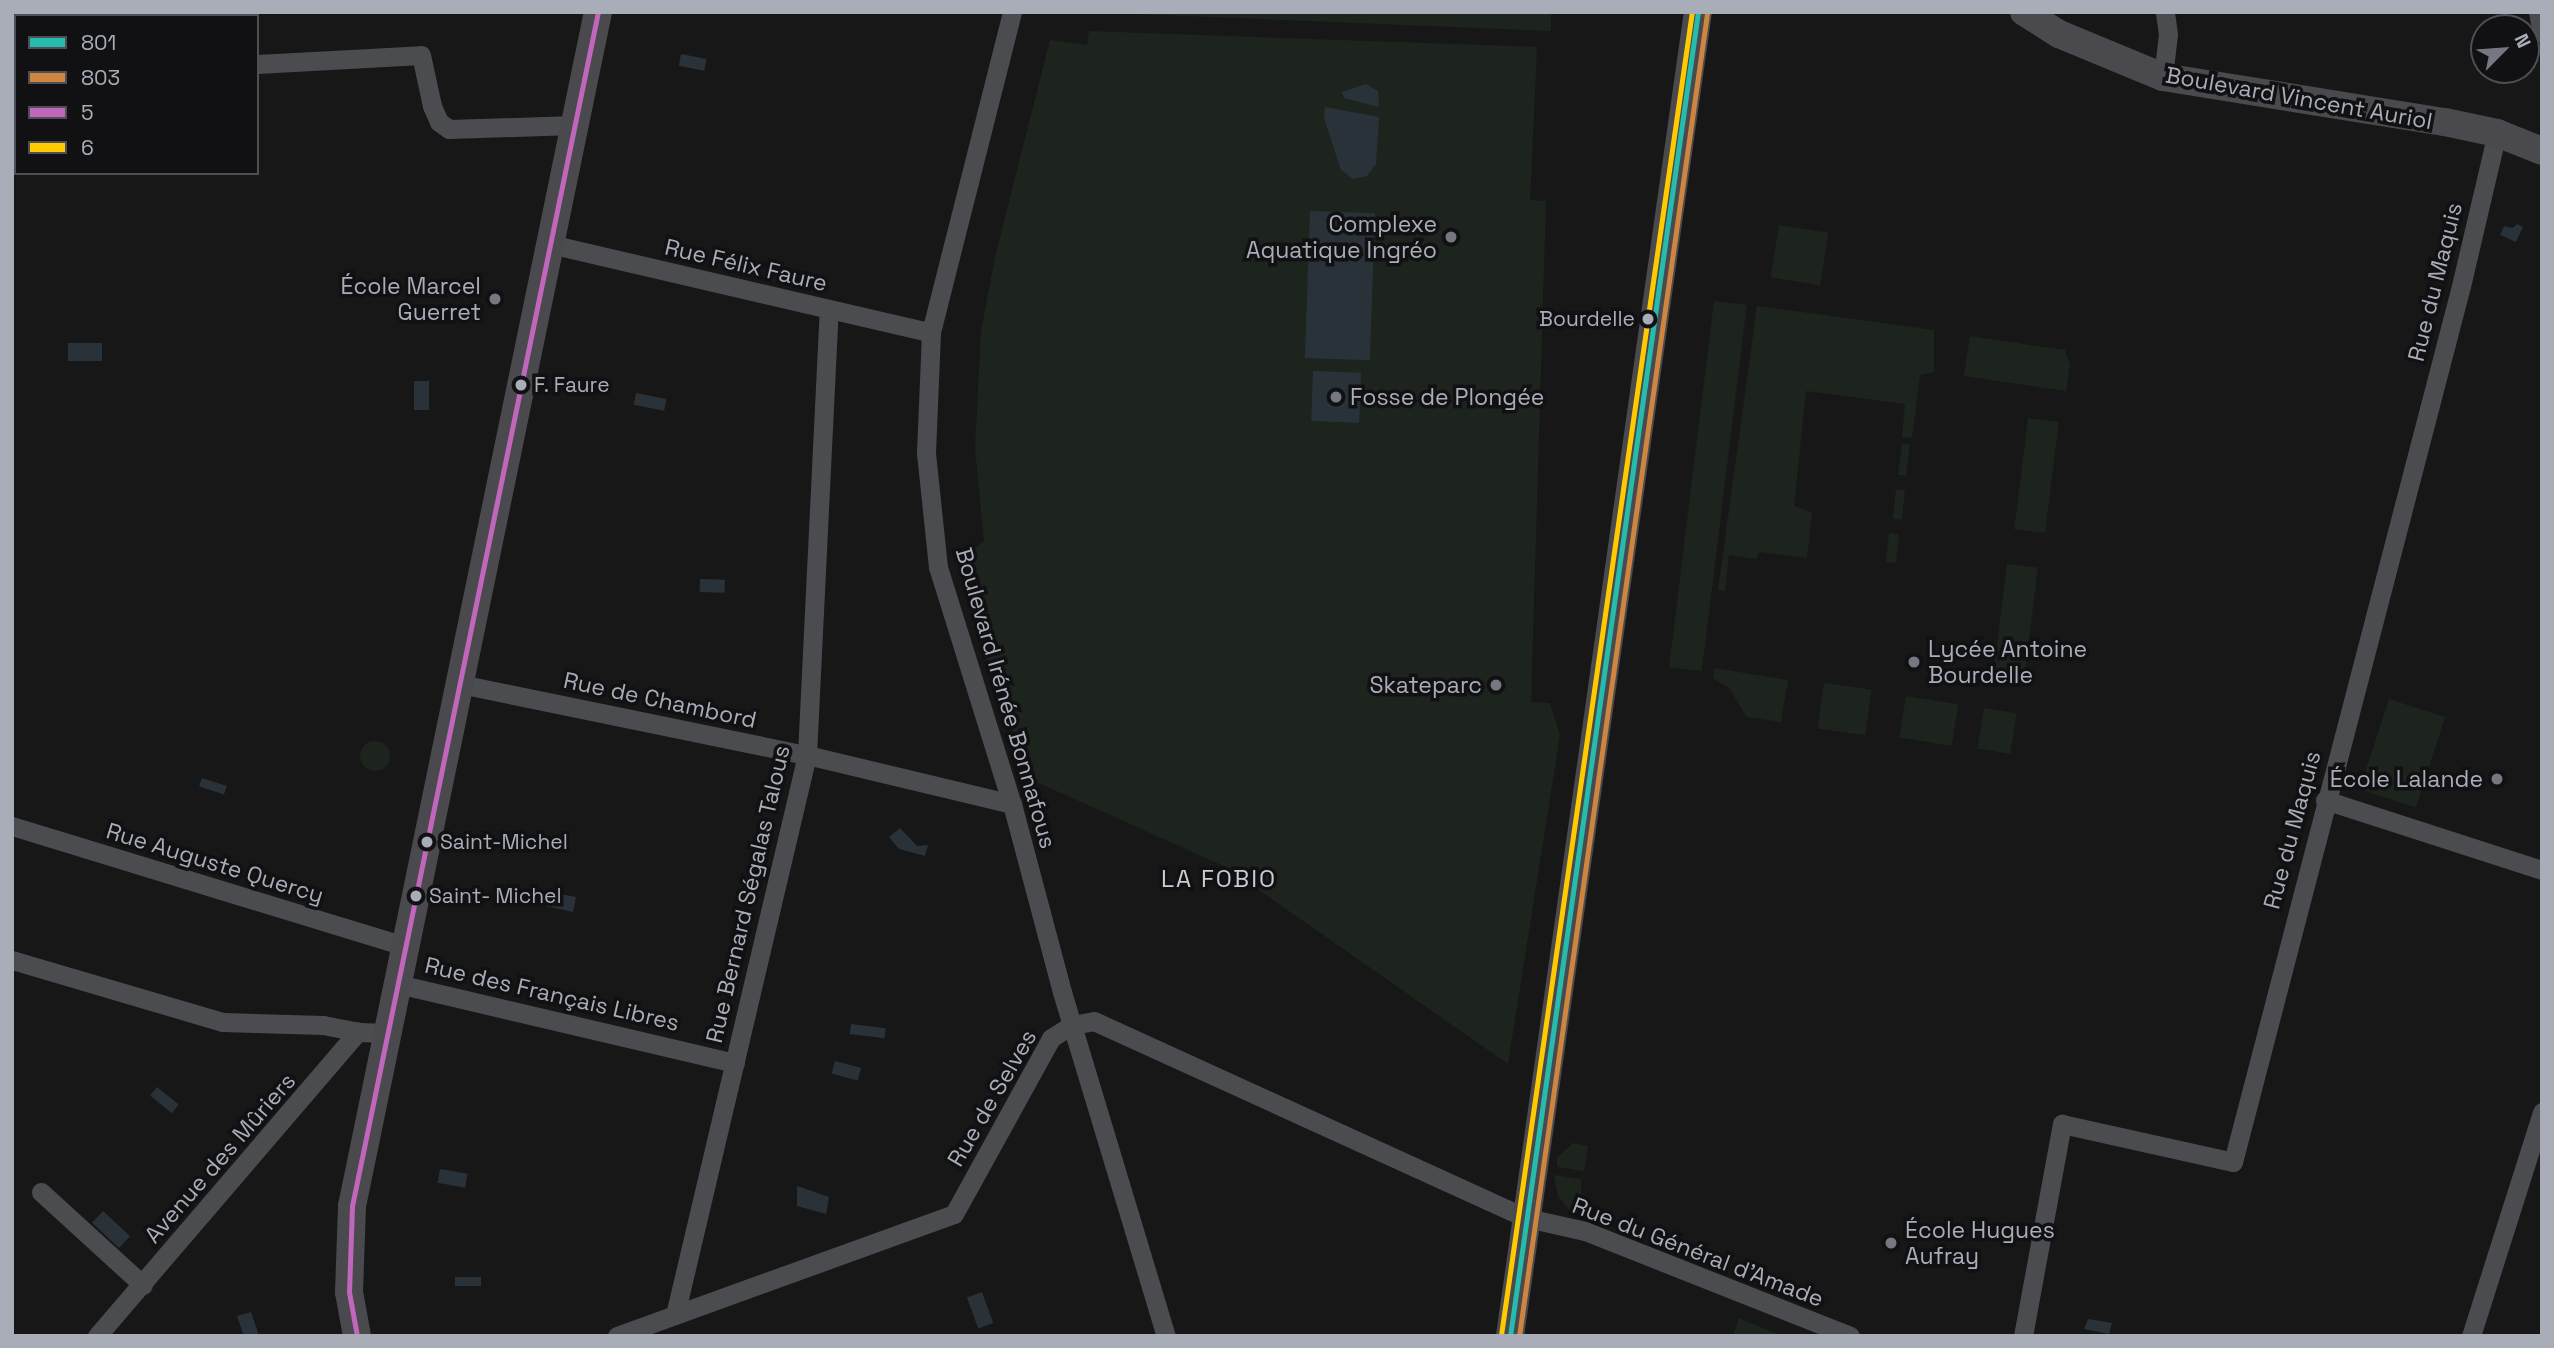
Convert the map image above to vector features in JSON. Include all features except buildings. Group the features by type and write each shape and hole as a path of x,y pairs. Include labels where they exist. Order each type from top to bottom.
{"main road":[{"path":"357,1336 349,1293 352,1206 598,12"},
{"name":"Boulevard Vincent Auriol","path":"2024,12 2059,34 2164,77 2497,133 2542,150"},
{"path":"1510,1336 1698,18"}],"street":[{"name":"Boulevard Irénée Bonnafous","path":"1012,12 931,333 926,453 938,567 1012,804 1072,1025 1166,1336"},
{"path":"2164,77 2165,12"},
{"path":"2538,12 2542,33"},
{"path":"259,64 421,55 432,106 439,122 449,129 573,125"},
{"name":"Rue du Maquis","path":"2023,1336 2062,1124 2233,1162 2325,800 2461,286 2497,133"},
{"name":"Rue Félix Faure","path":"550,244 931,333"},
{"name":"Rue Bernard Ségalas Talous","path":"676,1315 807,755 829,310"},
{"name":"Rue de Chambord","path":"460,684 807,755 1012,804"},
{"path":"2325,800 2542,870"},
{"name":"Rue Auguste Quercy","path":"12,826 404,946"},
{"path":"12,960 222,1022 323,1025 358,1032 387,1033"},
{"name":"Rue des Français Libres","path":"398,984 735,1063"},
{"name":"Rue de Selves","path":"617,1336 954,1214 1051,1038 1072,1025 1094,1021 1527,1218"},
{"name":"Avenue des Mûriers","path":"97,1336 358,1032"},
{"path":"2471,1336 2542,1112"},
{"path":"41,1192 143,1285"},
{"name":"Rue du Général d'Amade","path":"1527,1218 1585,1231 1850,1336"}],"shaded area":[{"path":"1087,12 1551,12 1551,31"},
{"path":"1089,31 1537,47 1530,200 1546,201 1531,702 1550,703 1560,735 1508,1064 1226,867 1023,776 976,624 966,556 984,541 975,448 981,332 995,257 1050,40 1087,45"},
{"path":"681,54 707,59 704,71 679,66"},
{"path":"1366,84 1378,91 1379,107 1344,98 1342,92"},
{"path":"1325,107 1379,117 1376,164 1367,176 1353,179 1341,170 1324,118"},
{"path":"1310,211 1375,213 1370,360 1305,358"},
{"path":"2517,224 2523,227 2516,242 2500,235 2504,226 2513,228"},
{"path":"1779,225 1828,233 1820,285 1771,277"},
{"path":"1714,301 1747,305 1702,671 1669,667"},
{"path":"1757,306 1934,330 1934,372 1920,375 1912,438 1902,437 1905,404 1806,391 1794,506 1812,513 1807,558 1760,552 1756,559 1729,555 1725,591 1718,590"},
{"path":"1970,336 2065,350 2070,365 2066,391 1964,376"},
{"path":"68,343 102,343 102,361 68,361"},
{"name":"Fosse de Plongée","path":"1313,371 1361,373 1359,423 1311,421"},
{"path":"414,381 429,381 429,410 414,410"},
{"path":"636,393 666,399 664,411 634,405"},
{"path":"2028,418 2059,422 2045,533 2014,529"},
{"path":"1902,443 1910,444 1906,476 1898,475"},
{"path":"1896,489 1905,490 1902,520 1893,519"},
{"path":"1889,533 1899,534 1896,563 1886,562"},
{"path":"2007,564 2038,568 2024,680 1993,676"},
{"path":"700,579 725,580 725,593 700,592"},
{"path":"1714,668 1788,680 1781,722 1747,717 1729,688 1713,678"},
{"path":"1824,683 1872,690 1865,735 1818,729"},
{"path":"1906,696 1958,704 1952,746 1899,737"},
{"path":"2389,699 2445,717 2416,808 2360,789"},
{"path":"1984,708 2017,713 2010,754 1978,748"},
{"path":"375,741 386,745 390,756 386,767 375,771 364,767 360,756 364,745"},
{"path":"202,778 227,786 224,795 199,787"},
{"path":"900,828 917,846 928,845 925,856 899,849 889,837"},
{"path":"549,892 576,897 573,912 546,906 541,897"},
{"path":"851,1024 886,1028 885,1038 850,1034"},
{"path":"835,1061 861,1068 858,1081 832,1074"},
{"path":"157,1087 179,1105 172,1113 150,1096"},
{"path":"1573,1143 1588,1146 1584,1171 1557,1167 1557,1158"},
{"path":"440,1169 468,1174 465,1188 438,1183"},
{"path":"1554,1175 1581,1179 1581,1216 1571,1212 1558,1196"},
{"path":"797,1186 829,1197 826,1214 797,1206"},
{"path":"103,1211 130,1236 119,1248 92,1223"},
{"path":"455,1277 481,1277 481,1286 455,1286"},
{"path":"982,1292 993,1323 978,1328 967,1297"},
{"path":"251,1312 259,1336 244,1336 237,1316"},
{"path":"1739,1318 1781,1336 1733,1336"},
{"path":"2088,1319 2112,1323 2109,1334 2084,1329"}],"transit line":[{"name":"5","path":"357,1336 349,1292 352,1206 598,12"},
{"name":"6","path":"1501,1335 1692,12"},
{"name":"801","path":"1510,1336 1698,12"},
{"name":"803","path":"1519,1336 1707,13"}],"place":[{"name":"Complexe Aquatique Ingréo","path":"1451,237"},
{"name":"École Marcel Guerret","path":"495,299"},
{"name":"Bourdelle","path":"1648,319"},
{"name":"F. Faure","path":"521,385"},
{"name":"Fosse de Plongée","path":"1336,397"},
{"name":"Lycée Antoine Bourdelle","path":"1914,662"},
{"name":"Skateparc","path":"1496,685"},
{"name":"École Lalande","path":"2497,779"},
{"name":"Saint-Michel","path":"427,842"},
{"name":"Saint- Michel","path":"416,896"},
{"name":"École Hugues Aufray","path":"1891,1243"}],"district":[{"name":"LA FOBIO","path":"1219,879"}]}
